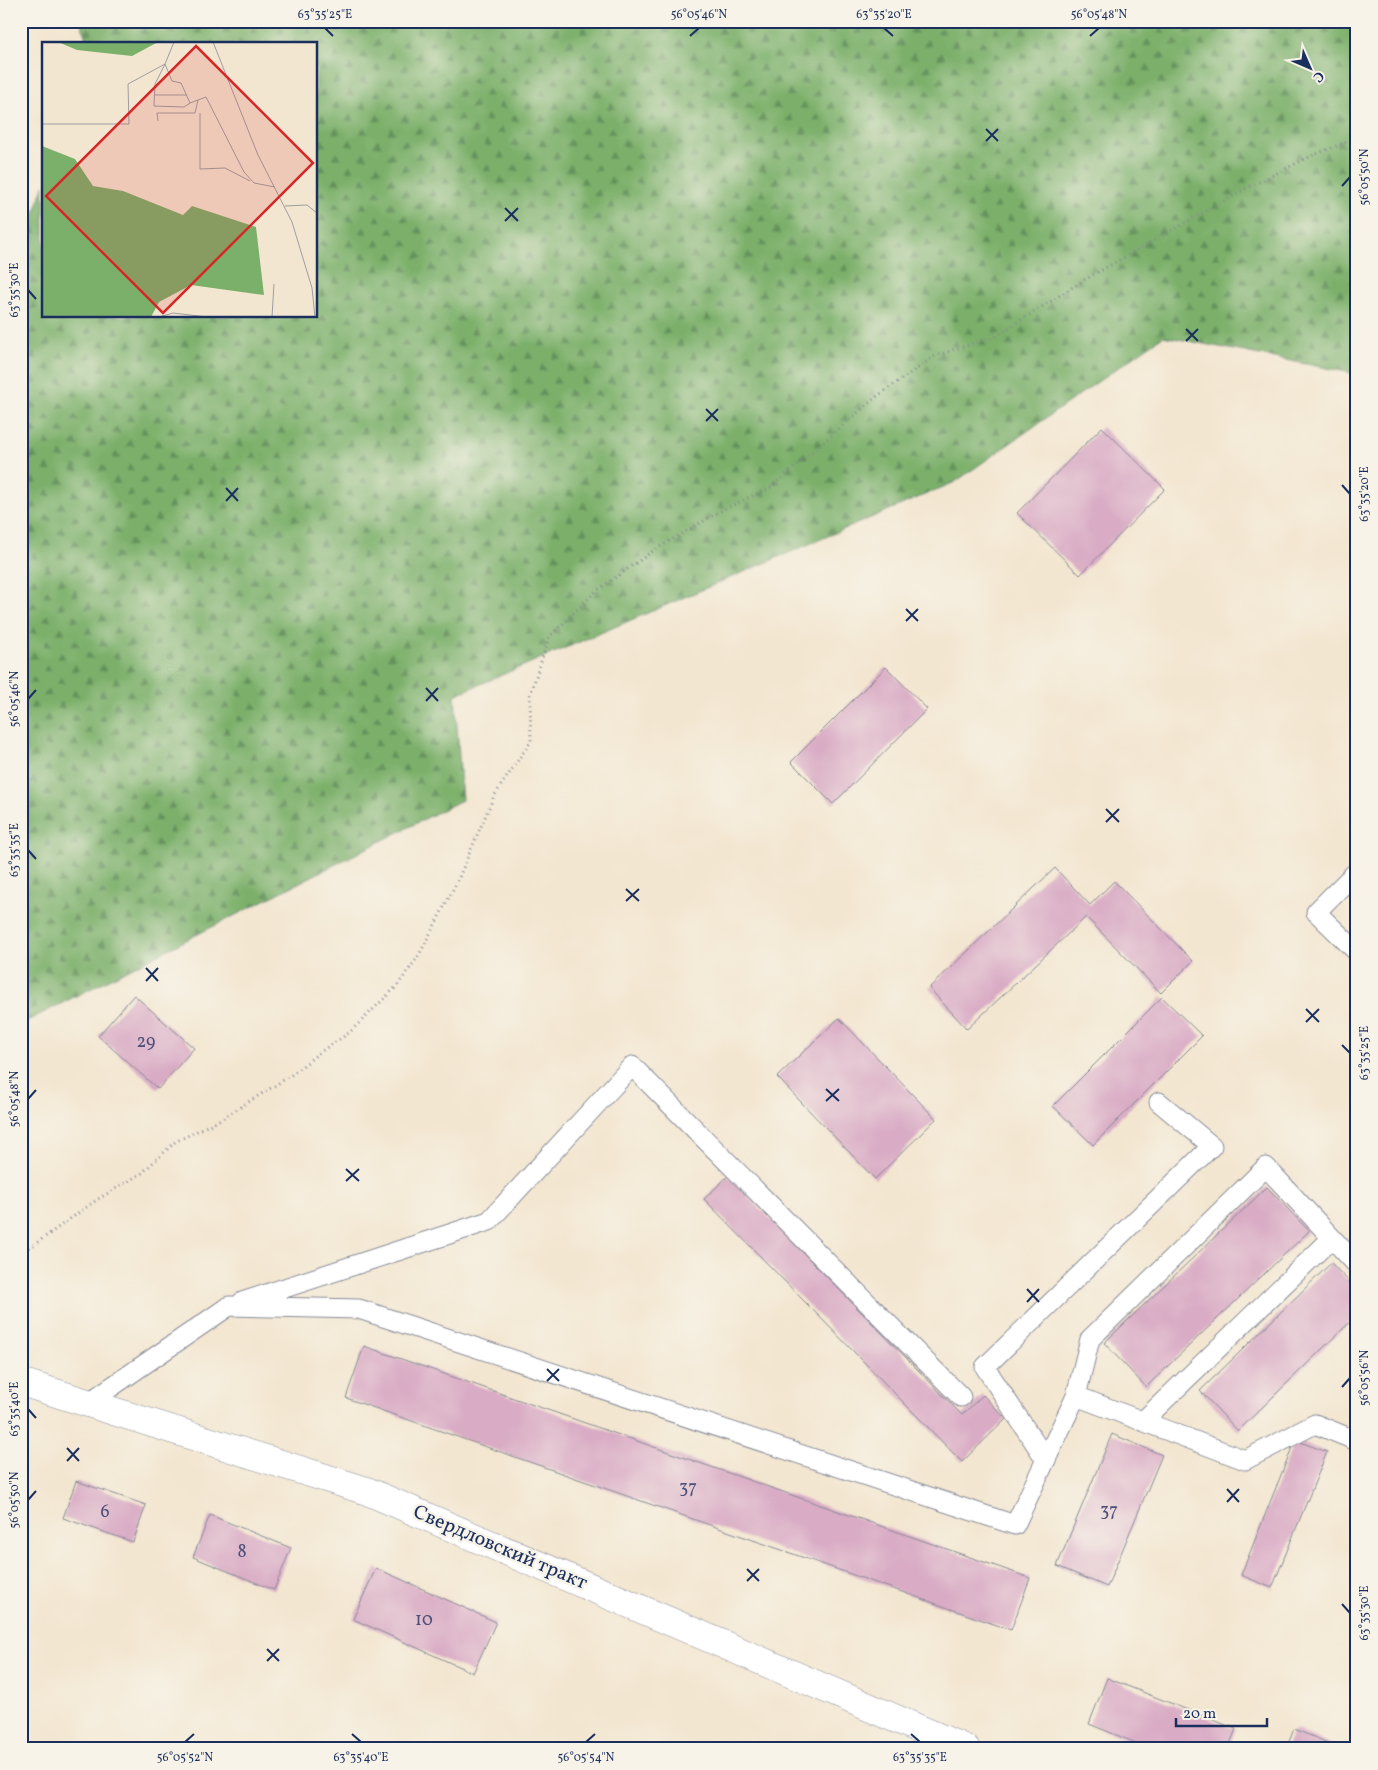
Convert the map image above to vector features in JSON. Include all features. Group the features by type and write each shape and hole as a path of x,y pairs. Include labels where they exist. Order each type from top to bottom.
{"street":[{"name":"Свердловский тракт","path":"21,1382 366,1491 966,1749"}],"lane":[{"path":"1357,871 1316,912 1357,952"},
{"path":"88,1403 229,1306 489,1221 632,1066 961,1397"},
{"path":"1046,1460 985,1367 1212,1146 1159,1102"},
{"path":"229,1306 359,1309 1015,1525 1076,1396 1090,1339 1266,1167 1357,1265"},
{"path":"1143,1421 1332,1238"},
{"path":"1076,1396 1244,1460 1315,1424 1357,1441"}],"path":[{"path":"21,1254 98,1199 142,1173 175,1142 223,1118 290,1076 320,1052 349,1033 396,986 418,957 456,882 494,796 531,741 530,695 549,637 596,591 653,551 722,510 770,488 876,397 935,356 996,336 1084,280 1246,189 1311,156 1357,138"}],"green space":[{"path":"81,21 1357,21 1357,374 1163,336 955,482 455,695 462,800 21,1024 21,255 42,191 42,318 318,318 318,42 86,42"}],"building":[{"path":"1102,427 1165,489 1080,575 1017,513"},
{"path":"886,667 927,709 833,804 791,762"},
{"path":"1055,868 1090,905 1114,881 1193,961 1161,993 1086,917 967,1029 929,988"},
{"path":"134,995 194,1048 158,1089 98,1036"},
{"path":"1162,997 1202,1036 1093,1145 1053,1106"},
{"path":"839,1018 936,1119 875,1179 777,1077"},
{"path":"728,1176 962,1415 983,1395 1006,1419 962,1462 704,1199"},
{"path":"1267,1187 1309,1231 1146,1387 1104,1343"},
{"path":"1331,1263 1357,1290 1357,1315 1238,1431 1200,1391"},
{"path":"364,1346 1030,1578 1011,1630 346,1398"},
{"path":"1112,1434 1162,1455 1107,1587 1057,1566"},
{"path":"1295,1440 1327,1452 1272,1588 1241,1575"},
{"path":"76,1481 146,1505 133,1542 63,1518"},
{"path":"210,1515 291,1548 274,1590 193,1557"},
{"path":"376,1568 496,1622 473,1673 353,1619"},
{"path":"1107,1678 1236,1729 1228,1749 1151,1749 1089,1724"},
{"path":"1294,1729 1343,1749 1286,1749"}]}
